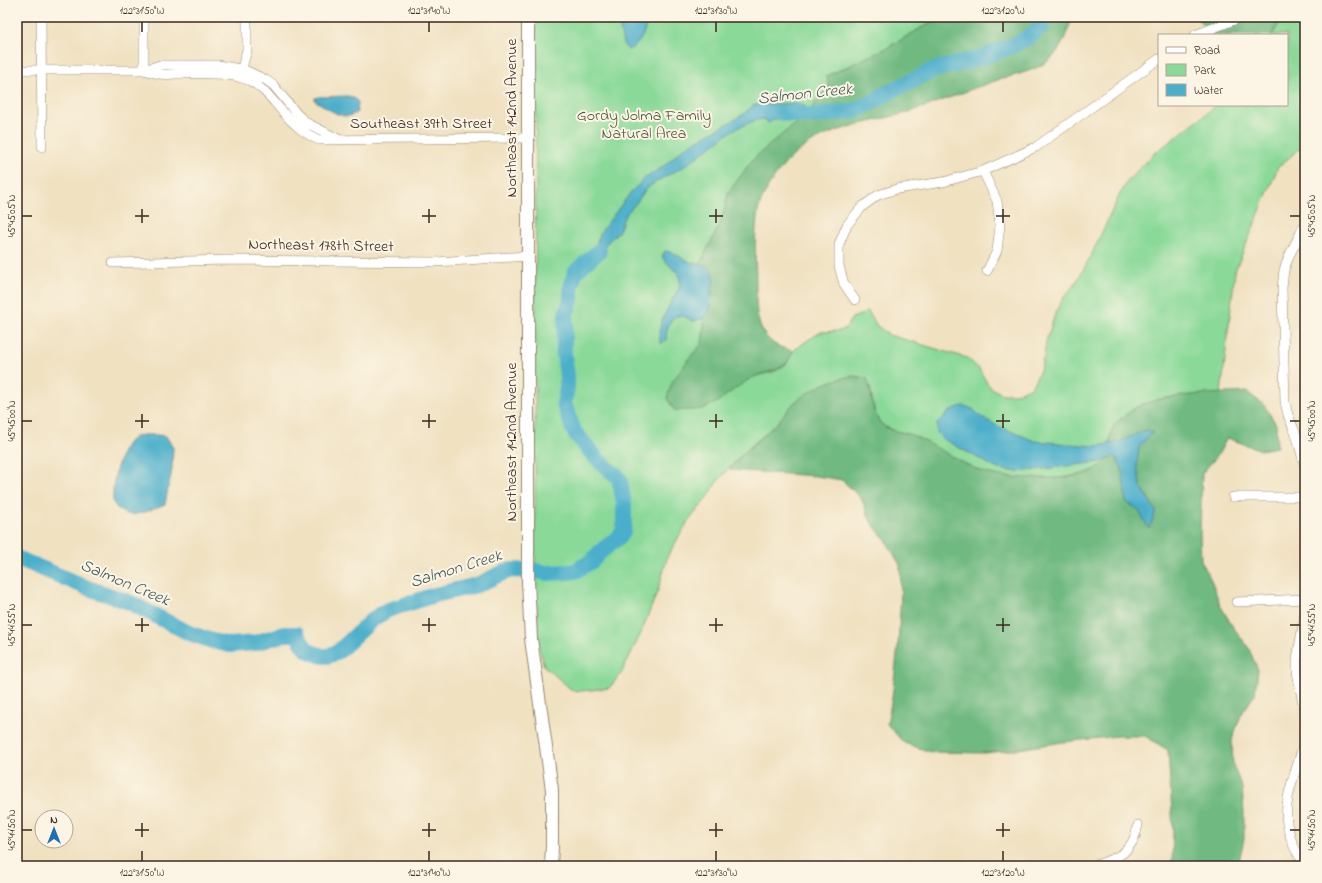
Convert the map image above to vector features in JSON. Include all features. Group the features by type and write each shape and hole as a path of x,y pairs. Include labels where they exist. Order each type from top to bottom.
{"street":[{"path":"41,17 42,147"},
{"path":"144,17 144,70"},
{"path":"241,73 247,50 247,17"},
{"name":"Northeast 142nd Avenue","path":"528,17 528,582 531,639 552,790 551,866"},
{"path":"1198,34 1242,17"},
{"path":"855,300 844,284 839,266 839,244 847,225 862,207 878,195 897,189 943,182 982,171 1036,146 1158,60"},
{"name":"Southeast 39th Street","path":"17,70 144,70 160,65 218,65 241,73 255,73 273,85 297,114 307,123 338,139 528,138"},
{"path":"982,171 996,201 1000,225 997,251 987,271"},
{"path":"1305,224 1289,256 1284,270 1282,288 1285,402 1288,416 1301,437 1305,467"},
{"name":"Northeast 178th Street","path":"113,263 226,260 436,262 528,256"},
{"path":"1233,497 1305,497"},
{"path":"1236,602 1305,599"},
{"path":"1305,614 1297,659 1297,672 1305,714"},
{"path":"1305,739 1301,757 1289,793 1287,812 1287,824 1293,843 1300,858 1305,862"},
{"path":"1093,866 1118,857 1129,849 1137,833 1138,825"}],"green space":[{"name":"Gordy Jolma Family Natural Area","path":"536,17 940,17 887,48 827,76 829,87 811,110 767,148 728,193 720,224 698,268 704,329 702,344 682,369 690,410 717,402 752,377 776,371 787,363 793,351 808,340 821,332 840,331 846,328 852,318 863,314 867,310 877,326 889,335 967,358 979,369 992,389 1003,394 1016,394 1031,387 1039,373 1044,357 1046,342 1056,311 1064,297 1075,284 1091,256 1127,182 1150,157 1216,106 1288,106 1288,34 1273,34 1283,17 1305,17 1305,144 1278,167 1235,271 1221,394 1164,398 1137,407 1116,424 1107,458 1099,467 1092,471 1066,477 1036,479 1006,477 981,471 938,450 910,434 895,431 882,425 875,413 870,386 795,403 776,424 741,455 716,483 710,494 687,523 668,555 658,590 641,633 621,674 609,688 581,691 572,690 544,666 539,648 535,543"},
{"path":"940,17 1073,17 1064,40 1057,52 1048,61 1036,68 901,115 834,132 812,142 793,156 770,183 760,204 756,223 755,246 756,305 758,320 764,334 769,340 778,346 793,351 790,358 782,367 746,381 723,398 705,408 698,410 674,410 667,398 672,382 702,344 704,329 698,268 720,224 728,193 753,159 811,110 829,87 827,76 887,48"},
{"path":"1196,17 1283,17 1273,34 1215,34 1203,25"},
{"path":"853,376 867,378 874,411 876,417 882,425 895,431 910,434 980,471 1011,477 1053,478 1077,476 1094,470 1101,466 1106,460 1110,436 1116,423 1133,409 1148,402 1190,395 1247,392 1264,405 1276,424 1277,447 1261,450 1227,438 1218,455 1202,473 1200,534 1201,560 1212,582 1220,605 1233,627 1248,647 1258,670 1255,694 1241,715 1232,740 1233,765 1242,788 1244,813 1244,839 1238,866 1172,866 1173,829 1168,750 1145,736 1118,736 985,753 931,752 904,743 887,724 892,698 898,646 901,593 900,565 887,542 871,522 861,498 842,480 816,476 729,470 739,458 775,425 795,402 815,388 845,377"}],"water":[{"path":"618,17 648,17 646,27 640,41 633,48 628,50 623,44"},
{"path":"348,96 354,98 358,102 357,112 346,116 335,113 315,101 315,98 318,97"},
{"path":"799,103 805,106 803,117 776,119 768,123 764,119 756,120 733,130 683,167 657,181 645,190 637,202 625,215 619,231 606,244 599,257 589,269 579,273 586,256 596,246 600,233 631,192 644,179 664,166 685,147 734,120 754,105"},
{"path":"665,251 687,261 707,266 712,271 714,279 711,307 708,314 693,321 683,316 674,317 669,324 666,340 661,344 659,336 661,322 680,287 679,274 662,257"},
{"path":"964,406 973,409 981,417 998,426 1035,441 1093,446 1116,443 1146,430 1154,432 1139,447 1137,466 1141,487 1156,511 1149,529 1138,509 1126,502 1122,469 1115,456 1100,462 1019,472 998,469 943,439 937,433 937,424 949,412"},
{"path":"138,436 166,436 173,448 172,470 165,504 138,514 127,514 122,512 113,503 113,486 121,455 131,440"}],"waterway":[{"name":"Salmon Creek","path":"782,113 812,116 854,111 931,71 983,57 1014,45 1029,37 1041,26 1047,17"},
{"name":"Salmon Creek","path":"17,558 88,588 129,602 189,633 212,641 230,645 255,643 284,634 297,634 306,649 322,656 328,656 339,651 373,619 388,610 435,595 477,585 511,570 547,573 571,572 577,570 592,561 600,552 619,537 623,532 624,526 624,504 618,477 597,459 576,434 564,404 567,388 564,344 566,315 571,299 571,288 575,272 599,251"}]}
